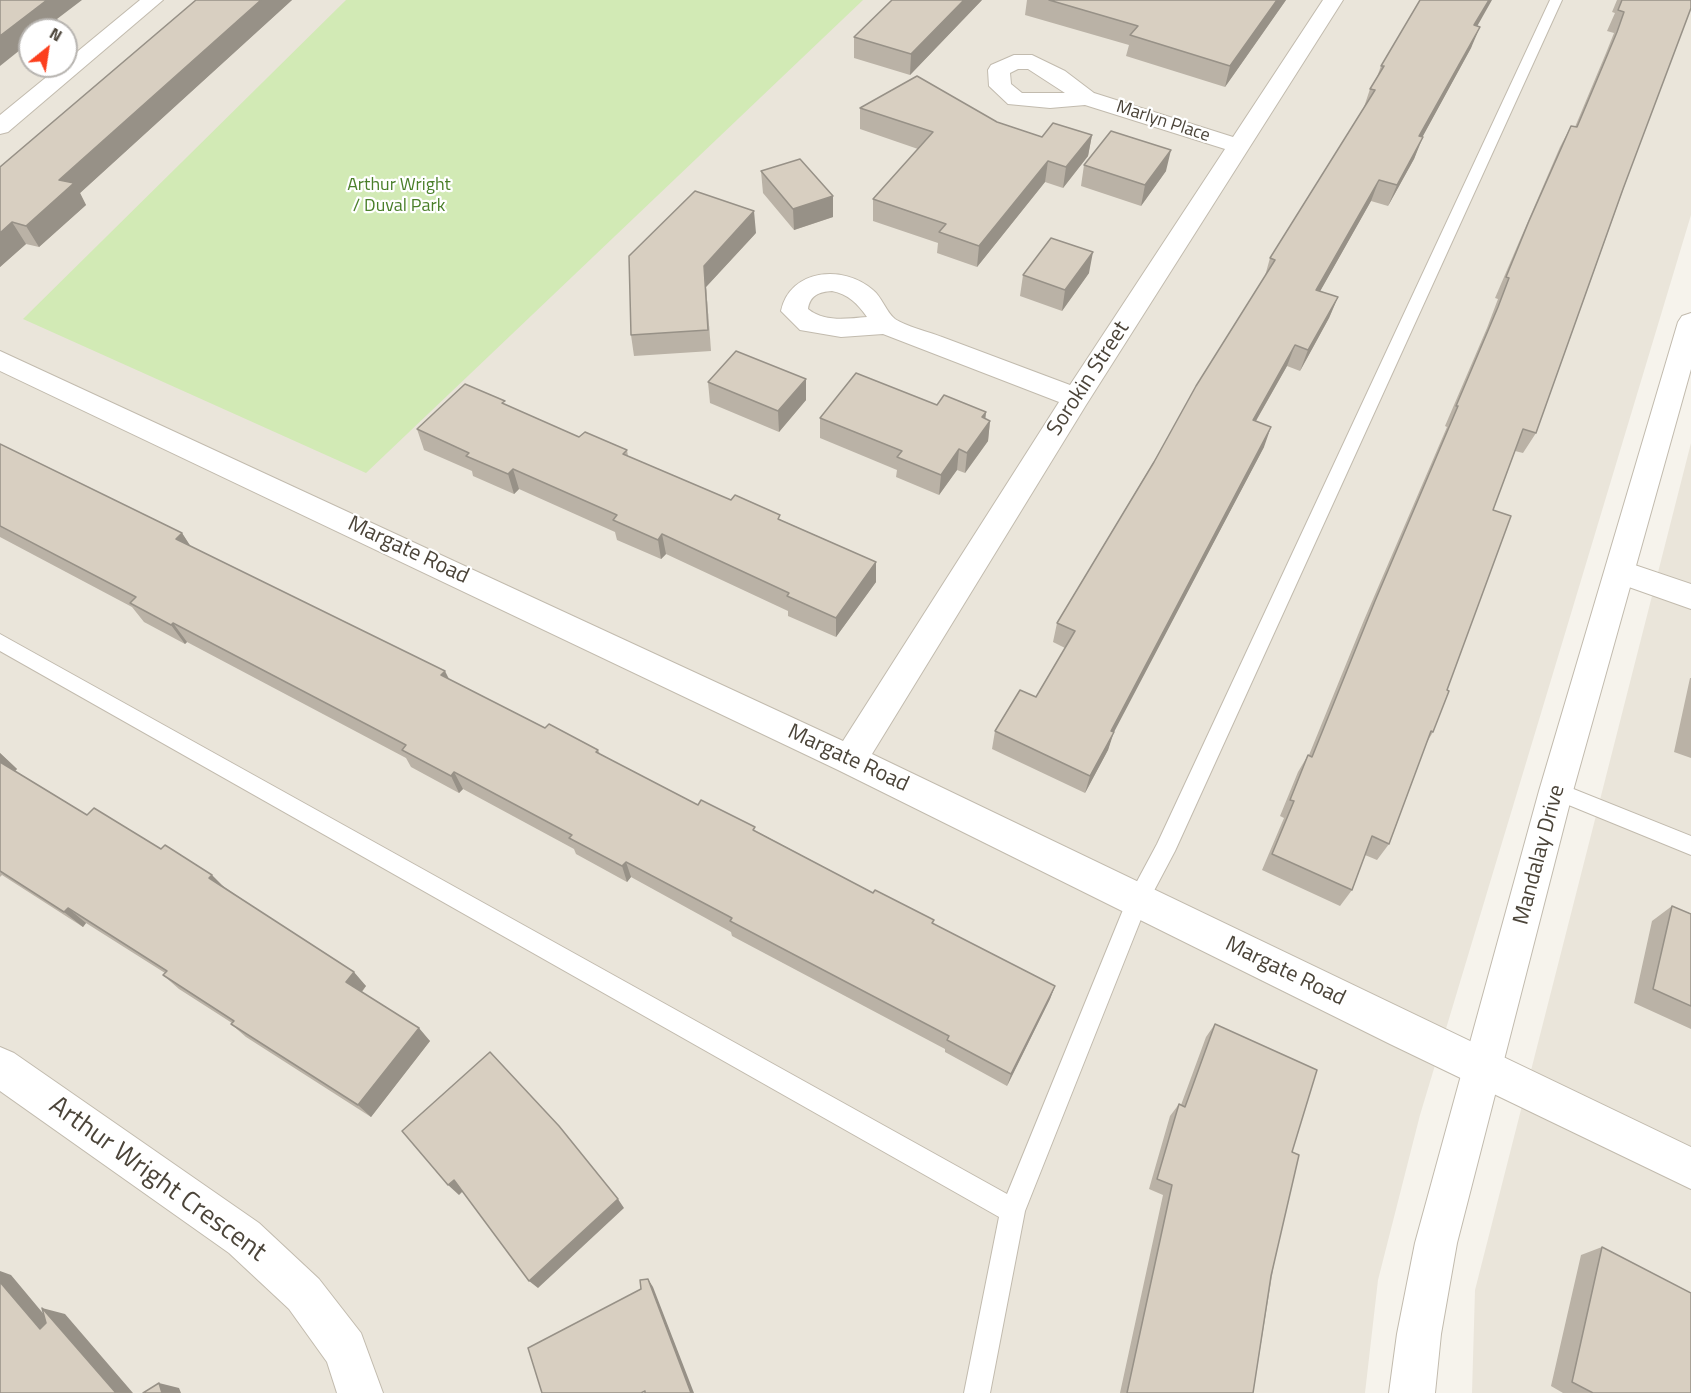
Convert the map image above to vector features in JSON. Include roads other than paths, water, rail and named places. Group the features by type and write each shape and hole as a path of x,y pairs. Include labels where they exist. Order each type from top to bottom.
{"street":[{"path":"0,127 153,0"},
{"name":"Sorokin Street","path":"850,760 1076,398 1333,0"},
{"name":"Marlyn Place","path":"1086,98 1239,146"},
{"name":"Mandalay Drive","path":"1412,1393 1419,1334 1436,1243 1556,791 1691,322"},
{"path":"885,325 1076,398"},
{"name":"Margate Road","path":"0,360 850,760 1691,1168"},
{"path":"1620,572 1691,597"},
{"name":"Arthur Wright Crescent","path":"0,1067 244,1238 304,1294 345,1349 360,1393"}],"lane":[{"path":"977,1393 1013,1211 1138,900 1174,830 1556,0"},
{"path":"0,642 1013,1211"},
{"path":"1556,791 1691,846"}],"park label":[{"name":"Arthur Wright / Duval Park","path":"399,196"}]}
